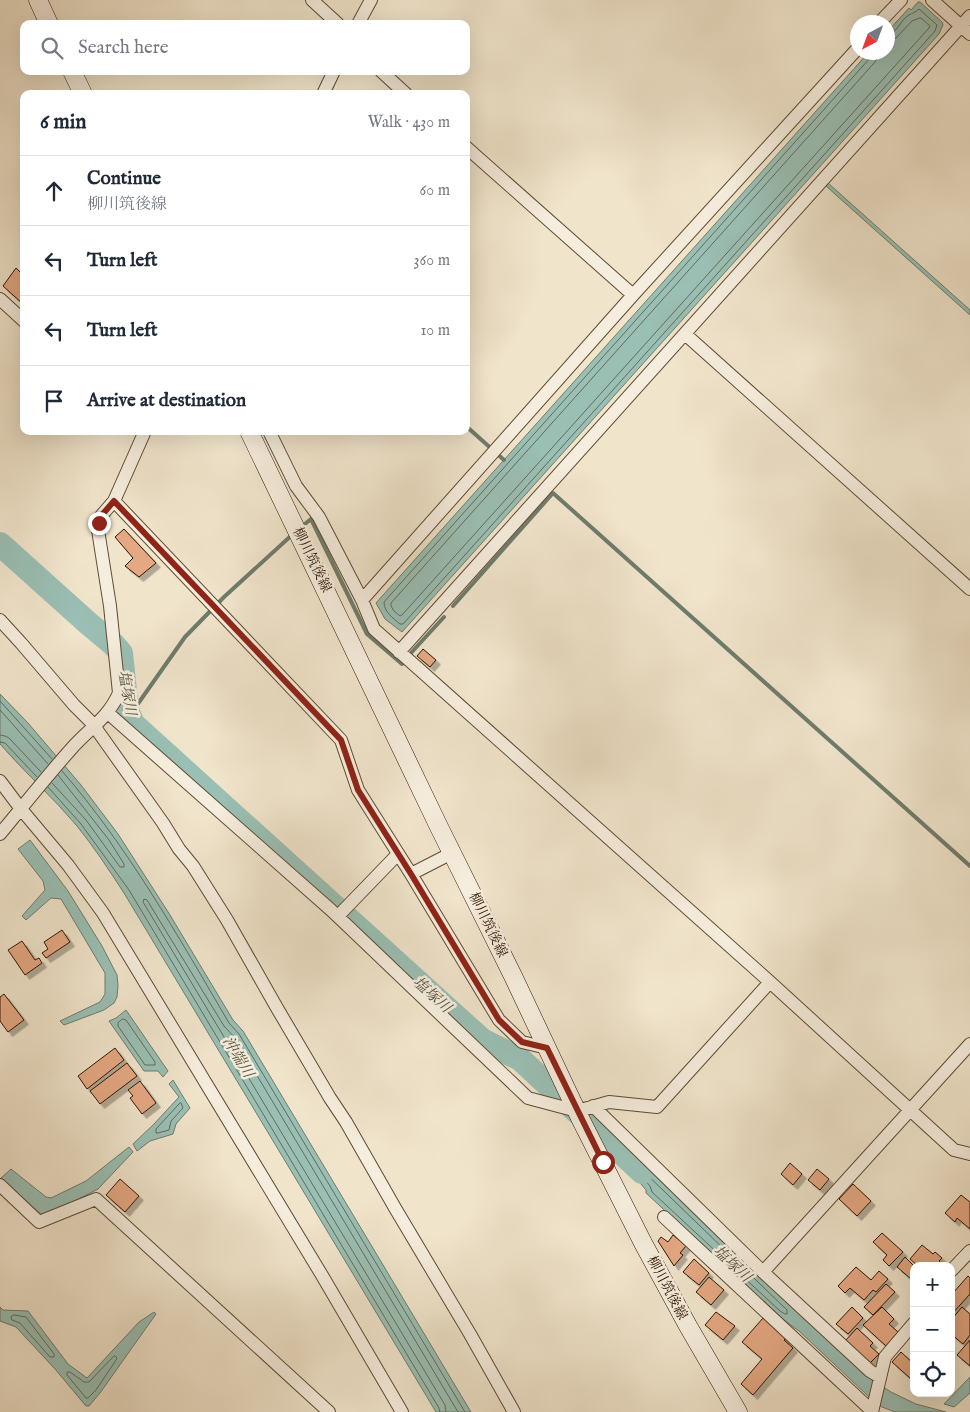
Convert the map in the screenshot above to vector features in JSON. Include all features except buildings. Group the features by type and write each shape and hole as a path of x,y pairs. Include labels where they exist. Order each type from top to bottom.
{"main road":[{"path":"38,0 47,20"},
{"path":"74,75 81,90"},
{"name":"柳川筑後線","path":"251,435 547,1048 585,1108 643,1243 683,1318 738,1412"}],"street":[{"path":"312,0 334,20"},
{"path":"360,20 370,0"},
{"path":"887,15 901,0"},
{"path":"932,0 961,26"},
{"path":"399,652 970,16"},
{"path":"362,600 633,296 850,57"},
{"path":"325,90 332,75"},
{"path":"385,75 402,90"},
{"path":"470,151 633,296"},
{"path":"0,299 20,316"},
{"path":"685,334 970,589"},
{"path":"0,834 74,746 108,713 119,692 110,606 98,530 101,516 114,501 143,435"},
{"path":"271,435 296,486 319,517 362,600 374,629 770,982 954,1150 970,1154"},
{"path":"114,501 341,740 358,790 499,1020 522,1042 547,1048"},
{"path":"0,620 94,726 163,822 179,849 193,866 346,1122 514,1412"},
{"path":"108,713 338,916 528,1098 585,1108 610,1102 657,1107 770,982"},
{"path":"0,781 21,809 68,864 103,913 320,1272 402,1412"},
{"path":"411,874 452,853"},
{"path":"338,916 398,854"},
{"path":"763,1272 970,1044"},
{"path":"585,1108 880,1380"},
{"path":"0,1185 40,1222 96,1199 328,1412"},
{"path":"664,1217 873,1410 885,1356 910,1328"},
{"path":"955,1267 970,1251"}],"water":[{"path":"920,2 942,22 943,25 939,34 402,632 385,619 376,603 862,60 895,60 895,23 909,8 911,10"},
{"path":"828,183 970,310 970,315 826,186"},
{"name":"沖端川","path":"0,694 28,723 81,785 118,834 170,915 233,1020 243,1031 471,1412 436,1412 124,893 77,826 0,744"},
{"path":"30,840 68,891 102,946 117,975 117,997 114,1003 104,1010 64,1025 60,1021 100,1002 105,994 105,973 61,899 51,898 26,920 22,916 45,890 43,881 18,849"},
{"path":"126,1010 168,1071 163,1077 158,1071 144,1071 109,1021"},
{"path":"173,1080 190,1108 176,1124 173,1134 150,1141 137,1151 133,1144 179,1097 169,1084"},
{"name":"塩塚川","path":"621,1140 783,1299 872,1380 916,1404 946,1412 895,1412 882,1407 868,1396 799,1331 777,1315 646,1193 646,1190 617,1156"},
{"path":"129,1147 133,1152 98,1189 44,1217 1,1178 11,1169 46,1197 51,1198 86,1181"},
{"path":"0,1307 3,1310 28,1311 68,1364 87,1378 139,1322 154,1312 156,1314 100,1393 89,1406 86,1406 16,1327 0,1321"},
{"path":"970,1377 970,1393 954,1407 944,1404 951,1397 955,1397 955,1393"}],"waterway":[{"path":"470,430 504,460"},
{"path":"453,606 553,493 970,866"},
{"path":"300,528 311,519 367,634 402,664"},
{"path":"130,715 185,637 224,597 293,534"},
{"name":"塩塚川","path":"0,544 121,653 127,710 133,724 482,1040 520,1059 642,1172"},
{"path":"410,654 444,617"}],"route":[{"path":"99,523 101,516 114,501 341,740 358,790 499,1020 522,1042 547,1048 603,1162"}]}
